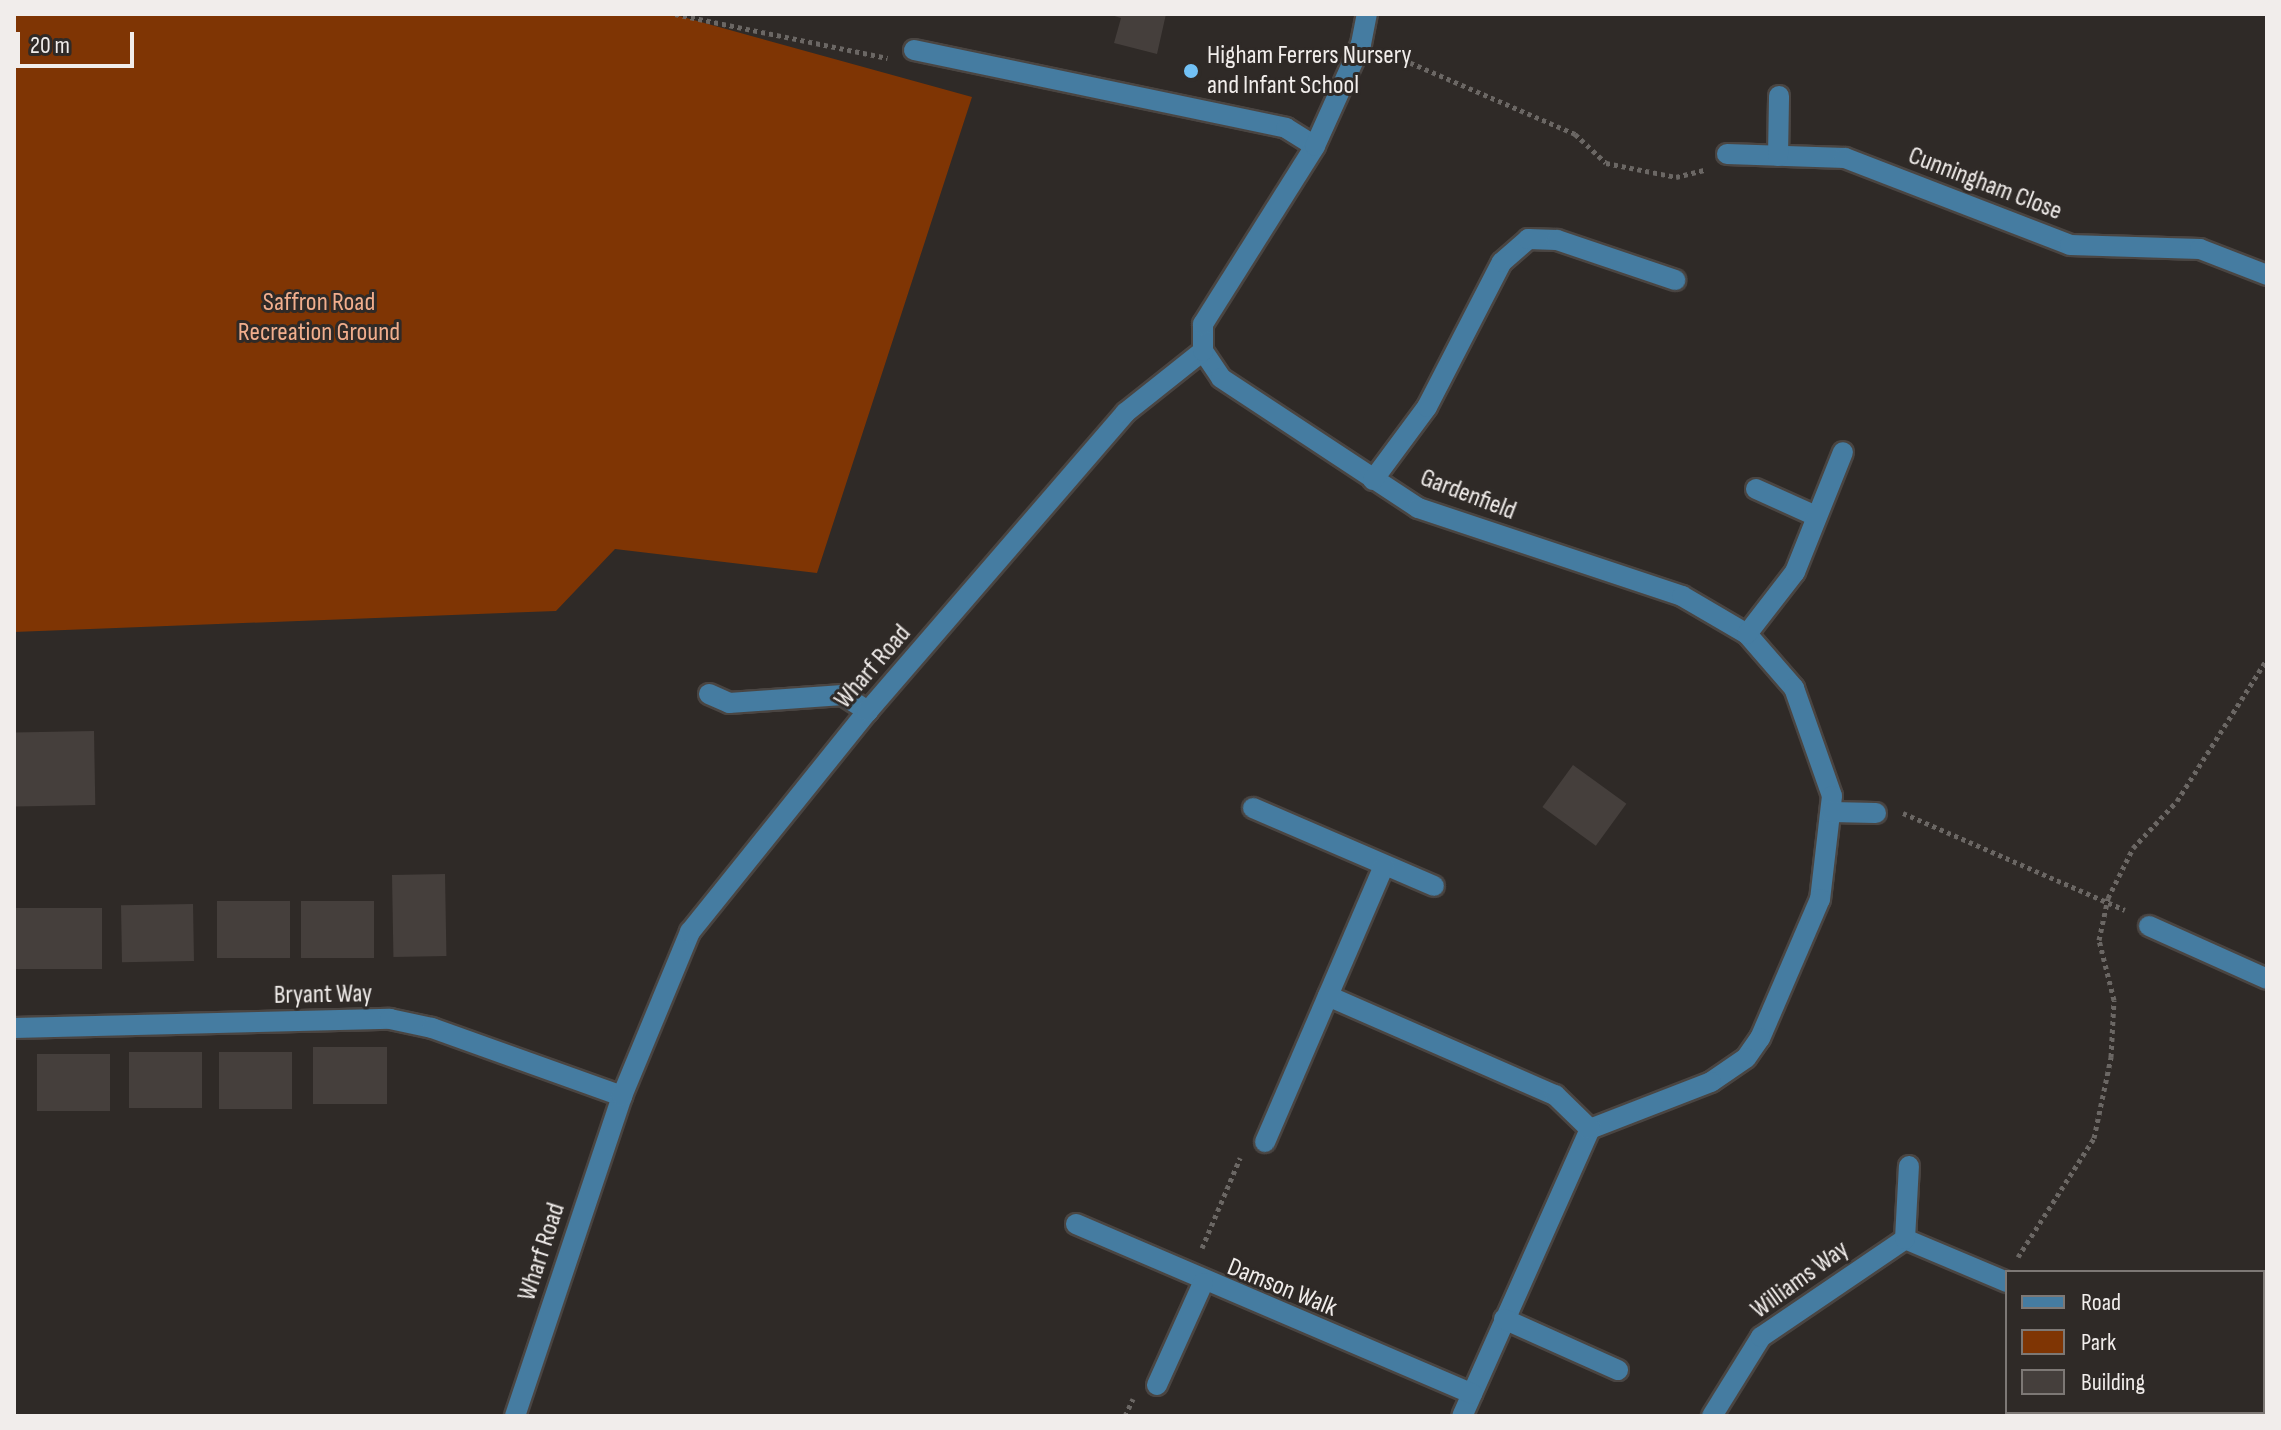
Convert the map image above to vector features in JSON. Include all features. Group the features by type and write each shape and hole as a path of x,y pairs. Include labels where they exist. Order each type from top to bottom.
{"street":[{"path":"1203,351 1203,324 1315,146 1361,44 1367,14"},
{"path":"908,56 1286,128 1315,146"},
{"path":"1778,156 1779,96"},
{"name":"Cunningham Close","path":"1727,154 1845,158 2070,245 2200,249 2267,275"},
{"path":"1373,480 1427,407 1502,262 1528,239 1557,240 1675,280"},
{"name":"Gardenfield","path":"1203,351 1221,378 1418,508 1682,596 1747,634 1794,688 1819,754 1831,812 1820,899 1787,984 1746,1058 1711,1082 1590,1129"},
{"name":"Wharf Road","path":"515,1416 622,1096 690,932 868,711 1125,413 1203,351"},
{"path":"1747,634 1795,572 1843,452"},
{"path":"1756,489 1816,516"},
{"path":"709,694 729,703 843,695 868,711"},
{"path":"1253,808 1434,886"},
{"path":"1831,812 1876,813"},
{"path":"1265,1142 1384,866"},
{"path":"2149,926 2267,979"},
{"path":"1328,996 1555,1095 1590,1129 1462,1416"},
{"name":"Bryant Way","path":"14,1028 390,1019 432,1028 622,1096"},
{"path":"1909,1166 1905,1239 2005,1281"},
{"name":"Damson Walk","path":"1076,1224 1203,1283 1472,1394"},
{"name":"Williams Way","path":"1712,1416 1761,1337 1905,1239"},
{"path":"1157,1385 1203,1283"},
{"path":"1504,1319 1618,1370"}],"path":[{"path":"675,14 908,56"},
{"path":"1361,44 1575,134 1606,163 1676,177 1705,169 1727,154"},
{"path":"2009,1270 2094,1138 2111,1057 2114,1000 2099,940 2108,898 2133,848 2177,801 2267,659"},
{"path":"1899,811 2108,898 2149,926"},
{"path":"1203,1283 1198,1257 1245,1147 1265,1142"}],"green space":[{"name":"Saffron Road Recreation Ground","path":"14,14 672,14 972,97 817,573 615,549 556,611 14,632"}],"building":[{"path":"1108,14 1166,14 1157,54 1114,43 1121,18"},
{"path":"94,731 95,805 15,806 14,732"},
{"path":"1573,765 1626,804 1596,846 1542,807"},
{"path":"445,874 446,956 393,957 392,875"},
{"path":"217,901 290,901 290,958 217,958"},
{"path":"301,901 374,901 374,958 301,958"},
{"path":"193,904 194,961 122,962 121,905"},
{"path":"14,908 102,908 102,969 14,969"},
{"path":"313,1047 387,1047 387,1104 313,1104"},
{"path":"129,1052 202,1052 202,1108 129,1108"},
{"path":"219,1052 292,1052 292,1109 219,1109"},
{"path":"37,1054 110,1054 110,1111 37,1111"}],"place":[{"name":"Higham Ferrers Nursery and Infant School","path":"1191,71"}]}
